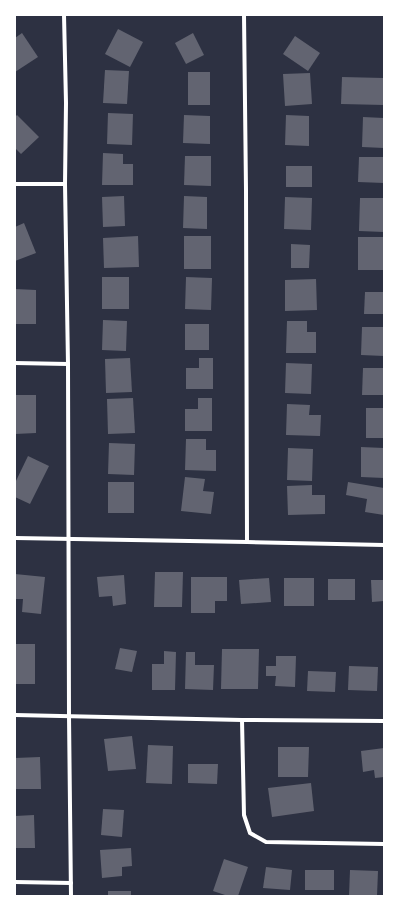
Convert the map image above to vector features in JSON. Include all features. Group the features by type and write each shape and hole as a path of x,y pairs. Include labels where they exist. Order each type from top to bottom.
{"street":[{"path":"64,15 66,104 65,184 68,364 71,896"},
{"path":"244,15 247,542"},
{"path":"15,184 65,184"},
{"path":"15,364 68,364"},
{"path":"15,538 384,546"},
{"path":"15,715 242,720 384,721"},
{"path":"242,720 244,815 250,833 266,842 384,844"},
{"path":"15,882 71,883"}],"building":[{"path":"118,29 143,42 130,67 105,54"},
{"path":"22,33 38,57 15,72 15,38"},
{"path":"193,33 204,55 186,64 175,43"},
{"path":"295,36 320,53 308,71 283,54"},
{"path":"105,70 129,71 127,104 103,103"},
{"path":"188,72 210,72 210,105 188,105"},
{"path":"310,73 312,104 285,106 283,74"},
{"path":"342,77 384,78 384,105 341,104"},
{"path":"108,113 133,114 132,145 107,144"},
{"path":"17,115 39,137 21,154 15,148 15,117"},
{"path":"184,115 210,116 210,144 183,143"},
{"path":"286,115 309,116 309,146 285,145"},
{"path":"363,117 384,118 384,148 362,147"},
{"path":"103,153 123,154 123,164 133,164 133,185 102,185"},
{"path":"185,156 211,156 211,186 184,185"},
{"path":"359,157 384,157 384,183 358,182"},
{"path":"286,166 312,166 312,187 286,187"},
{"path":"124,196 125,226 103,227 102,197"},
{"path":"184,196 207,197 207,229 183,228"},
{"path":"285,197 312,198 311,230 284,229"},
{"path":"360,198 384,198 384,232 359,231"},
{"path":"24,223 36,253 15,261 15,227"},
{"path":"138,236 139,267 104,268 103,238"},
{"path":"184,236 211,236 211,269 184,269"},
{"path":"358,237 384,237 384,270 358,270"},
{"path":"291,244 310,245 309,268 291,268"},
{"path":"102,277 129,277 129,309 102,309"},
{"path":"186,277 212,278 211,310 185,309"},
{"path":"316,279 317,310 285,311 285,280"},
{"path":"15,289 36,290 36,324 15,324"},
{"path":"365,292 384,292 384,314 364,314"},
{"path":"103,320 127,321 126,351 102,350"},
{"path":"287,321 307,321 307,332 316,332 316,353 286,353"},
{"path":"185,324 209,324 209,350 185,350"},
{"path":"362,327 384,327 384,356 361,355"},
{"path":"130,358 132,392 106,393 105,359"},
{"path":"199,358 213,358 213,389 186,389 186,368 199,368"},
{"path":"286,363 312,364 311,394 285,393"},
{"path":"363,368 384,368 384,395 362,395"},
{"path":"15,395 36,395 36,433 15,434"},
{"path":"133,398 135,433 108,434 107,399"},
{"path":"198,398 212,398 212,431 185,431 185,409 198,409"},
{"path":"287,404 310,405 309,415 321,415 320,436 286,435"},
{"path":"366,408 384,408 384,438 366,438"},
{"path":"186,439 206,439 206,450 216,450 216,471 185,470"},
{"path":"109,443 135,444 134,475 108,474"},
{"path":"361,447 384,448 384,478 361,477"},
{"path":"288,448 313,449 312,481 287,480"},
{"path":"28,456 49,466 30,504 15,497 15,483"},
{"path":"185,477 205,479 203,491 214,492 211,514 181,511"},
{"path":"108,482 134,482 134,513 108,513"},
{"path":"348,482 384,488 384,515 365,512 367,499 346,495"},
{"path":"312,485 312,495 325,495 325,514 288,515 287,486"},
{"path":"155,572 183,572 182,607 154,607"},
{"path":"15,574 45,577 41,614 22,612 23,599 15,599"},
{"path":"124,575 126,604 113,606 112,596 99,597 97,577"},
{"path":"191,577 227,577 227,601 215,601 215,613 191,613"},
{"path":"269,578 271,602 241,604 239,580"},
{"path":"284,578 314,578 314,606 284,606"},
{"path":"328,579 355,579 355,600 328,600"},
{"path":"371,580 384,580 384,601 372,602"},
{"path":"15,644 35,644 35,684 15,684"},
{"path":"120,648 137,651 132,672 115,669"},
{"path":"222,649 259,649 258,689 221,689"},
{"path":"164,651 176,652 175,690 152,690 152,664 164,664"},
{"path":"186,652 195,652 195,665 214,665 213,690 185,689"},
{"path":"276,656 296,656 295,687 275,686 276,676 266,676 266,666 276,666"},
{"path":"349,666 378,667 377,691 348,690"},
{"path":"308,671 336,672 335,692 307,691"},
{"path":"132,736 136,769 108,771 104,739"},
{"path":"148,745 173,746 172,784 146,783"},
{"path":"278,747 309,747 308,777 278,777"},
{"path":"384,748 384,777 375,778 374,770 363,772 361,751"},
{"path":"40,757 41,789 15,789 15,758"},
{"path":"188,764 218,764 217,784 188,783"},
{"path":"311,783 314,811 272,817 268,788"},
{"path":"103,809 124,810 122,837 101,835"},
{"path":"34,815 35,848 15,848 15,816"},
{"path":"131,848 132,866 122,867 122,876 102,878 100,850"},
{"path":"224,859 248,867 238,896 228,896 213,891"},
{"path":"266,867 292,870 290,890 263,888"},
{"path":"305,870 334,870 334,890 305,890"},
{"path":"350,870 378,871 377,896 349,896"},
{"path":"108,891 131,891 131,896 108,896"}]}
